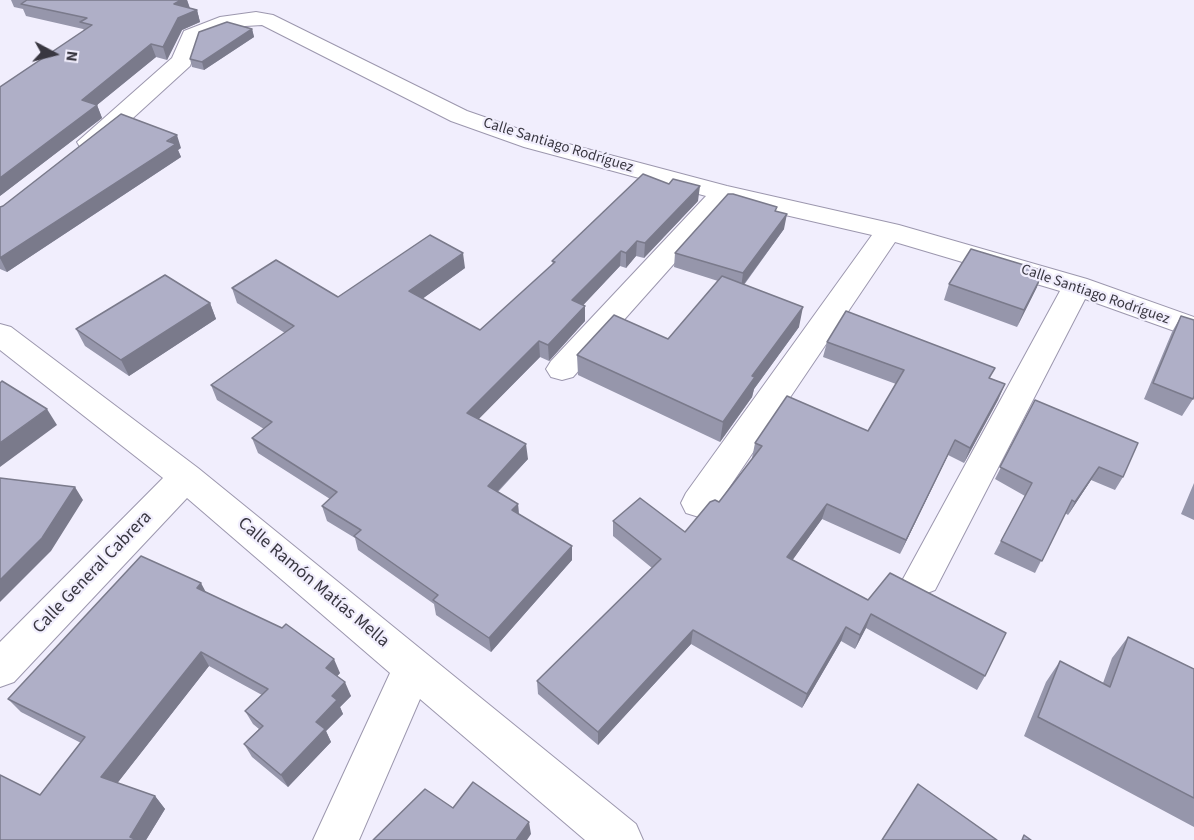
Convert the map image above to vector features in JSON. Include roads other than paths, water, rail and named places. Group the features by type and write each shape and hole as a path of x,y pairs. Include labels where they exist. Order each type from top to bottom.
{"street":[{"name":"Calle Santiago Rodríguez","path":"70,157 114,123 182,61 191,34 215,22 247,17 266,20 459,116 533,142 723,193 889,231 1077,286 1194,328"},
{"path":"562,369 723,193"},
{"path":"699,503 889,231"},
{"path":"922,579 1077,286"},
{"name":"Calle Ramón Matías Mella","path":"0,334 186,477 620,840"},
{"name":"Calle General Cabrera","path":"0,669 186,477"},
{"path":"336,840 413,668"}]}
